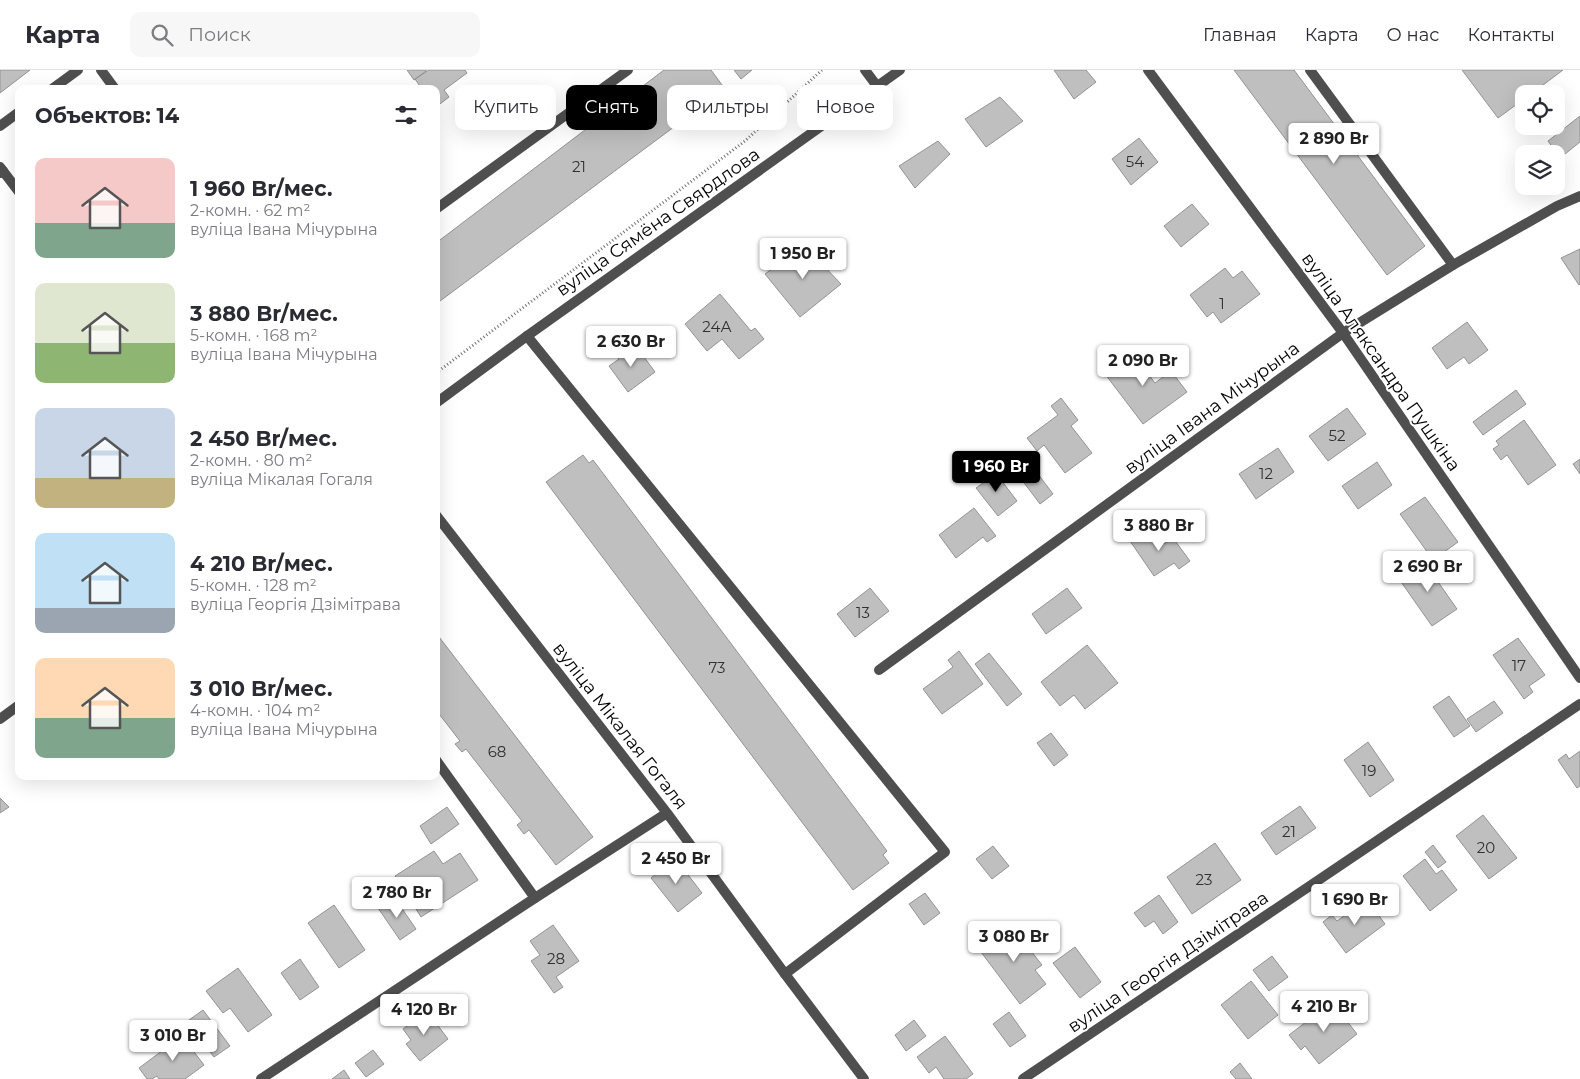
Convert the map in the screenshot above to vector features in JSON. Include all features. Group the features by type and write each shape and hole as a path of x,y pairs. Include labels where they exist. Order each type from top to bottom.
{"street":[{"path":"57,85 78,70"},
{"path":"101,70 112,85"},
{"path":"440,206 628,70"},
{"path":"865,70 876,85"},
{"name":"вуліца Сямёна Свярдлова","path":"878,85 900,70"},
{"name":"вуліца Аляксандра Пушкіна","path":"1148,70 1343,333 1580,678"},
{"path":"1310,70 1453,265"},
{"path":"0,126 15,115"},
{"name":"вуліца Сямёна Свярдлова","path":"440,400 815,130"},
{"path":"1,170 15,187"},
{"name":"вуліца Івана Мічурына","path":"879,670 1343,333 1453,265 1557,206 1580,196"},
{"path":"527,336 945,852 785,974"},
{"name":"вуліца Мікалая Гогаля","path":"440,520 667,813 864,1079"},
{"name":"вуліца Георгія Дзімітрава","path":"1023,1079 1580,704"},
{"path":"0,719 15,708"},
{"path":"440,766 535,898"},
{"path":"261,1079 667,813"}],"path":[{"path":"440,370 746,141 822,70"}],"building":[{"path":"0,70 30,70 0,93"},
{"path":"407,70 426,70 426,71 414,80"},
{"path":"429,70 465,70 467,73 444,90 449,97 440,104 440,85 419,85 415,79"},
{"path":"664,70 711,70 722,85 667,85 667,130 670,130 440,301 440,240 585,130 657,130 657,85 644,85"},
{"path":"734,70 752,70 741,79"},
{"path":"1054,70 1086,70 1096,82 1074,99"},
{"path":"1234,70 1294,70 1425,246 1387,275"},
{"path":"1462,70 1563,70 1543,85 1515,85 1515,106 1498,118"},
{"path":"1000,97 1023,121 986,147 965,119"},
{"path":"1580,116 1580,142 1565,154 1565,145 1551,145 1548,141 1556,135 1565,135 1565,128"},
{"path":"1139,138 1158,162 1131,185 1112,159"},
{"path":"938,141 950,154 915,188 899,166"},
{"path":"1192,204 1209,224 1181,247 1164,226"},
{"path":"804,245 841,284 800,317 765,274"},
{"path":"1580,249 1580,284 1579,285 1561,258"},
{"path":"1225,268 1233,278 1242,271 1260,294 1221,323 1213,312 1207,317 1190,295"},
{"path":"720,294 751,331 755,328 764,339 739,359 722,339 707,351 685,324"},
{"path":"1467,322 1488,350 1469,364 1464,357 1447,369 1432,348"},
{"path":"636,346 655,372 628,392 609,366 619,359 614,353 622,347 626,353"},
{"path":"1130,350 1155,383 1171,371 1187,392 1143,424 1102,370"},
{"path":"1516,390 1526,404 1483,435 1473,422"},
{"path":"1061,398 1078,420 1071,426 1092,453 1065,473 1044,445 1037,451 1027,438 1058,415 1051,406"},
{"path":"1347,408 1366,434 1328,461 1309,436"},
{"path":"1524,420 1556,465 1528,485 1507,455 1501,460 1493,449 1499,445 1496,441"},
{"path":"1278,448 1294,472 1256,499 1239,474"},
{"path":"583,455 589,463 593,460 887,851 883,855 889,863 853,890 546,482"},
{"path":"1580,459 1580,474 1573,464"},
{"path":"1029,462 1053,494 1040,504 1016,472"},
{"path":"1377,462 1392,485 1358,509 1342,486"},
{"path":"992,468 1017,501 998,516 976,488 989,479 985,474"},
{"path":"1425,497 1458,542 1433,560 1400,514"},
{"path":"974,508 996,536 987,542 983,537 956,558 939,535"},
{"path":"1152,526 1164,544 1173,538 1190,561 1179,569 1174,563 1154,576 1130,541"},
{"path":"1427,559 1439,576 1436,579 1457,609 1432,626 1399,579"},
{"path":"870,588 889,611 855,637 837,614"},
{"path":"1067,588 1082,608 1046,634 1032,614"},
{"path":"440,638 593,837 556,865 529,830 524,834 517,825 522,821 466,749 462,752 455,744 460,741 440,715"},
{"path":"1518,638 1545,675 1529,686 1533,692 1524,699 1493,655"},
{"path":"1087,645 1118,683 1085,709 1074,695 1060,706 1041,682"},
{"path":"959,651 983,684 942,714 923,689 953,667 948,660"},
{"path":"989,653 1022,694 1007,706 975,664"},
{"path":"1449,696 1470,726 1454,737 1433,707"},
{"path":"1494,701 1503,713 1476,732 1467,719"},
{"path":"1051,733 1068,755 1054,766 1037,743"},
{"path":"1368,742 1394,780 1370,797 1344,760"},
{"path":"1580,751 1580,786 1577,788 1558,760 1566,754 1569,759"},
{"path":"0,798 9,807 0,813"},
{"path":"1300,806 1316,828 1276,855 1261,833"},
{"path":"447,807 459,824 431,844 420,826"},
{"path":"1483,815 1517,858 1489,879 1456,836"},
{"path":"1215,843 1241,880 1192,914 1167,877"},
{"path":"1433,845 1446,862 1438,868 1425,852"},
{"path":"993,846 1009,866 992,879 976,859"},
{"path":"434,851 443,864 460,853 478,880 421,917 395,876"},
{"path":"675,858 702,893 678,912 651,878"},
{"path":"1425,859 1436,874 1442,870 1457,890 1430,911 1403,876"},
{"path":"925,893 940,913 924,925 909,904"},
{"path":"1159,895 1178,922 1163,934 1154,921 1145,927 1134,913"},
{"path":"394,897 416,929 400,940 378,908"},
{"path":"1367,899 1385,924 1346,953 1323,922 1332,915 1337,921"},
{"path":"334,905 365,950 339,968 308,923"},
{"path":"1010,924 1042,965 1035,970 1046,984 1020,1004 978,948"},
{"path":"553,925 579,961 556,977 563,987 554,993 531,961 540,955 530,941"},
{"path":"1075,947 1101,982 1080,998 1053,963"},
{"path":"1272,956 1288,977 1269,991 1253,970"},
{"path":"300,959 319,987 300,1000 281,973"},
{"path":"238,968 272,1015 248,1032 230,1008 223,1013 206,991"},
{"path":"1251,981 1278,1015 1248,1039 1221,1005"},
{"path":"1332,1002 1357,1034 1319,1064 1305,1046 1301,1050 1289,1035"},
{"path":"203,1010 230,1046 214,1057 202,1041 196,1044 182,1025"},
{"path":"427,1011 448,1039 420,1061 406,1044 411,1040 403,1029"},
{"path":"1009,1012 1026,1036 1010,1047 993,1024"},
{"path":"914,1020 926,1036 906,1051 895,1035"},
{"path":"182,1036 204,1065 185,1079 159,1079 157,1076 147,1079 139,1068"},
{"path":"945,1036 973,1074 966,1079 944,1079 936,1067 929,1073 917,1057"},
{"path":"373,1050 384,1064 366,1077 355,1063"},
{"path":"1240,1063 1252,1079 1236,1079 1230,1072"},
{"path":"344,1070 350,1079 332,1079"}]}
